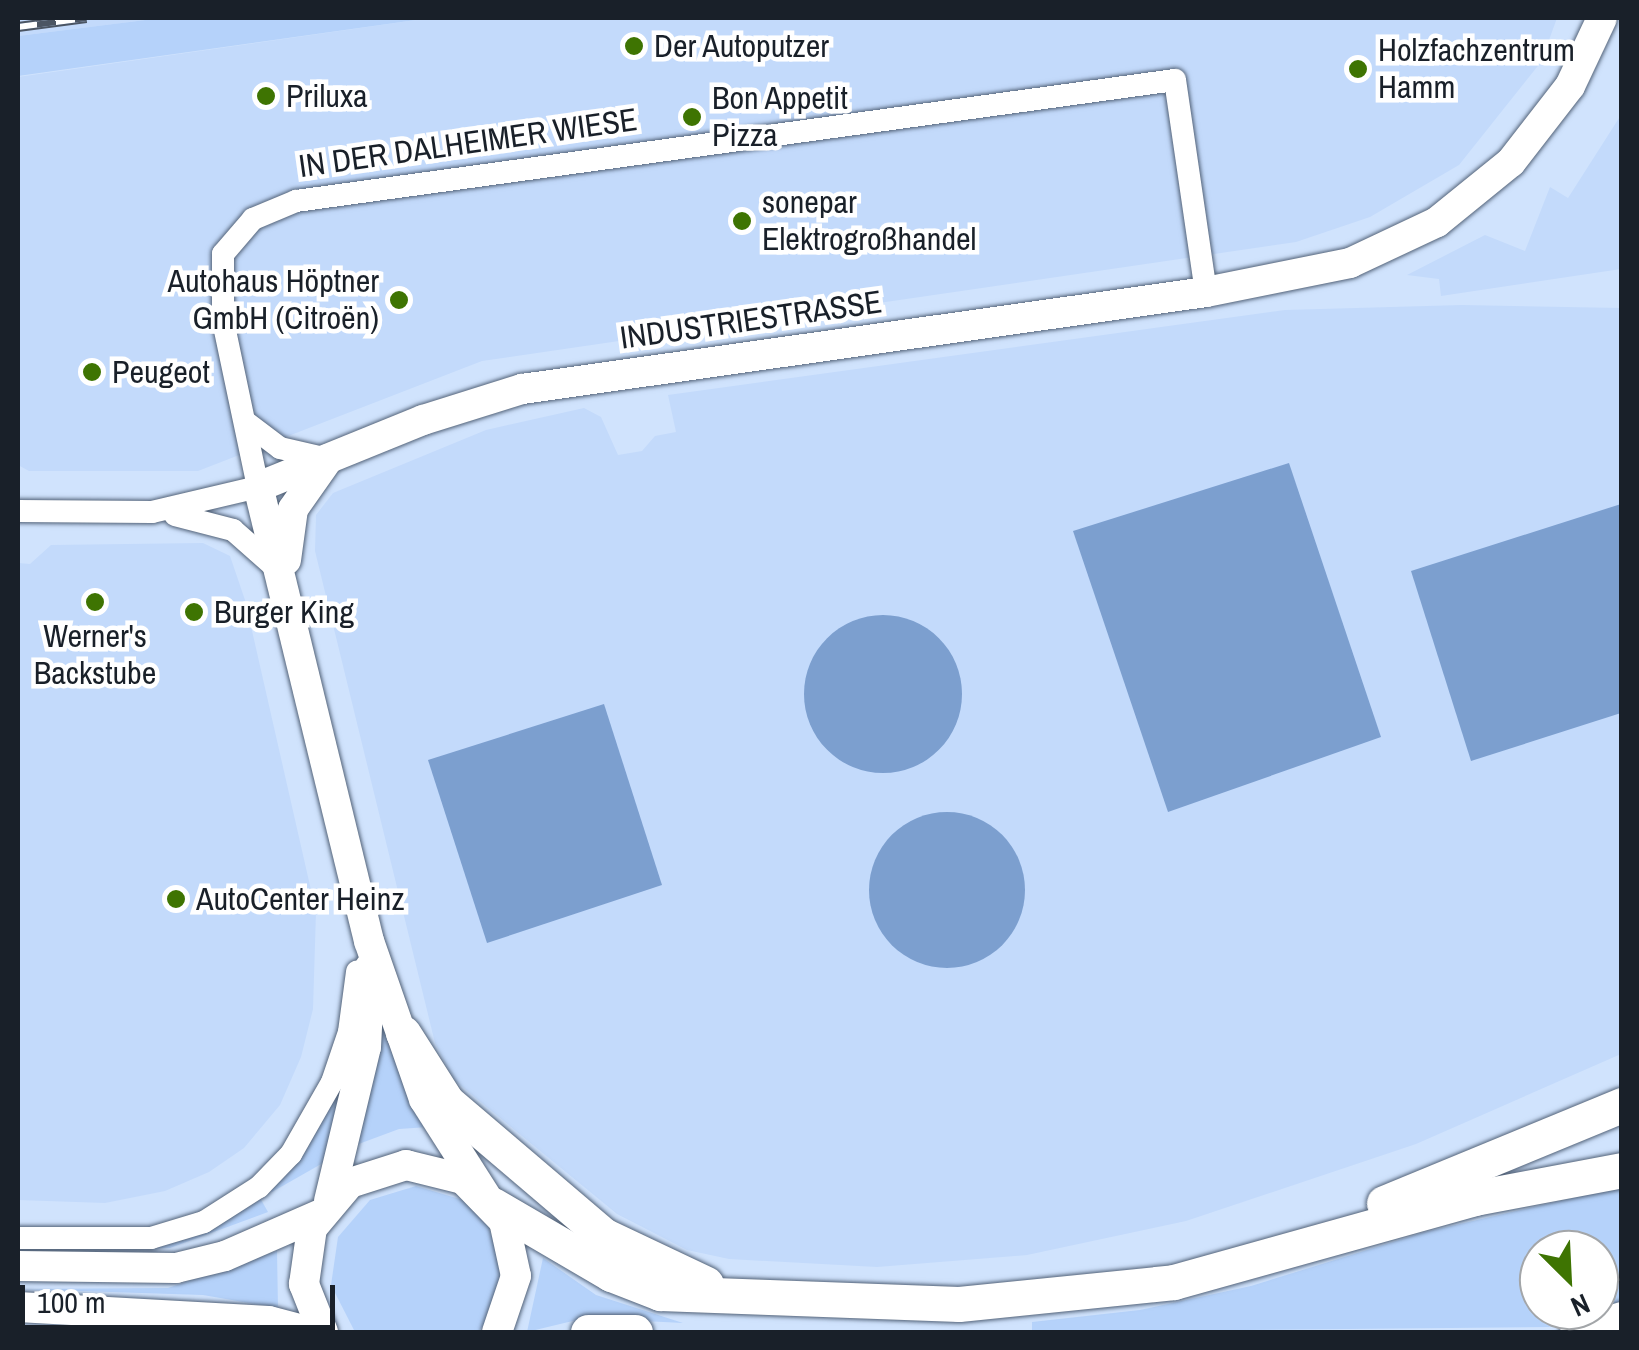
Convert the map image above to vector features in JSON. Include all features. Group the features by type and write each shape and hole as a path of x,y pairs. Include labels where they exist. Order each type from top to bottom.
{"highway":[{"path":"403,1033 448,1102 603,1235 679,1275 790,1300"},
{"path":"1127,1288 1278,1246 1622,1105"},
{"path":"490,1201 611,1274 660,1293 959,1304 1127,1288 1295,1253 1474,1198 1622,1170"},
{"path":"1577,1332 1622,1319"},
{"path":"588,1332 635,1332"}],"main road":[{"name":"INDUSTRIESTRASSE","path":"258,487 460,407 537,386 1206,292 1319,272 1380,252 1437,222 1488,184 1552,112 1602,18"},
{"path":"285,578 290,518 328,459"},
{"name":"IN DER DALHEIMER WIESE","path":"258,487 285,578 367,930 430,1114 511,1238 516,1267 498,1331"},
{"name":"IN DER DALHEIMER WIESE","path":"322,1332 303,1270 324,1210 370,1024 367,930"},
{"path":"18,1262 50,1267 188,1266 324,1210 362,1176 406,1165 450,1173 490,1201"},
{"path":"18,1307 269,1322 311,1332"}],"street":[{"name":"IN DER DALHEIMER WIESE","path":"258,487 223,321 224,254 253,219 296,201 1069,91 1175,80 1206,292"},
{"path":"247,423 280,448 328,459"},
{"name":"INDUSTRIESTRASSE","path":"18,511 152,512 258,487"},
{"path":"152,512 218,522 260,550 285,578"},
{"path":"18,1238 151,1238 204,1222 259,1187 304,1134 340,1060 367,930"}],"shaded area":[{"path":"18,18 161,18 18,36"},
{"path":"161,18 430,18 18,76 18,36"},
{"path":"430,18 1557,18 1541,62 1459,165 1370,217 1296,242 482,361 198,471 29,471 18,465 18,77"},
{"path":"1621,115 1621,269 1441,296 1439,279 1407,275 1485,235 1525,251 1550,187 1568,198"},
{"path":"1462,305 1621,308 1621,1054 1416,1144 1186,1221 1027,1255 877,1267 729,1259 687,1250 617,1214 454,1080 435,1043 315,551 316,515 333,493 486,430 584,408 601,417 618,455 642,451 655,436 676,432 668,395 1285,310"},
{"path":"1289,463 1381,737 1168,812 1073,531"},
{"path":"1621,504 1621,713 1471,761 1411,571"},
{"path":"203,543 230,556 245,600 316,912 313,1009 301,1057 280,1105 244,1148 209,1172 165,1191 105,1203 18,1200 18,563 30,564 51,545"},
{"path":"883,615 913,621 939,638 956,664 962,694 956,724 939,750 913,767 883,773 853,767 827,750 810,724 804,694 810,664 827,638 853,621"},
{"path":"604,704 662,885 487,943 428,760"},
{"path":"947,812 977,818 1002,835 1019,860 1025,890 1019,920 1002,945 977,962 947,968 917,962 892,945 875,920 869,890 875,860 892,835 917,818"},
{"path":"382,1011 428,1127 399,1129 356,1145"},
{"path":"346,1079 330,1159 272,1192 268,1188"},
{"path":"416,1186 463,1200 487,1223 502,1268 491,1315 478,1332 355,1332 331,1285 338,1237 370,1200"},
{"path":"1621,1187 1621,1301 1619,1230 1519,1230 1519,1327 1032,1332 1032,1322 1140,1310 1251,1286 1425,1232"},
{"path":"259,1196 268,1212 170,1248 36,1249 35,1243 115,1247"},
{"path":"277,1251 278,1308 203,1295 18,1289 168,1288"},
{"path":"543,1258 596,1295 683,1323 585,1318 527,1332"}],"railway":[{"path":"18,27 86,18"}],"place":[{"name":"Der Autoputzer","path":"634,46"},
{"name":"Holzfachzentrum Hamm","path":"1358,69"},
{"name":"Priluxa","path":"266,96"},
{"name":"Bon Appetit Pizza","path":"692,117"},
{"name":"sonepar Elektrogroßhandel","path":"742,221"},
{"name":"Autohaus Höptner GmbH (Citroën)","path":"399,300"},
{"name":"Peugeot","path":"92,372"},
{"name":"Werner's Backstube","path":"95,602"},
{"name":"Burger King","path":"194,612"},
{"name":"AutoCenter Heinz","path":"176,899"}]}
